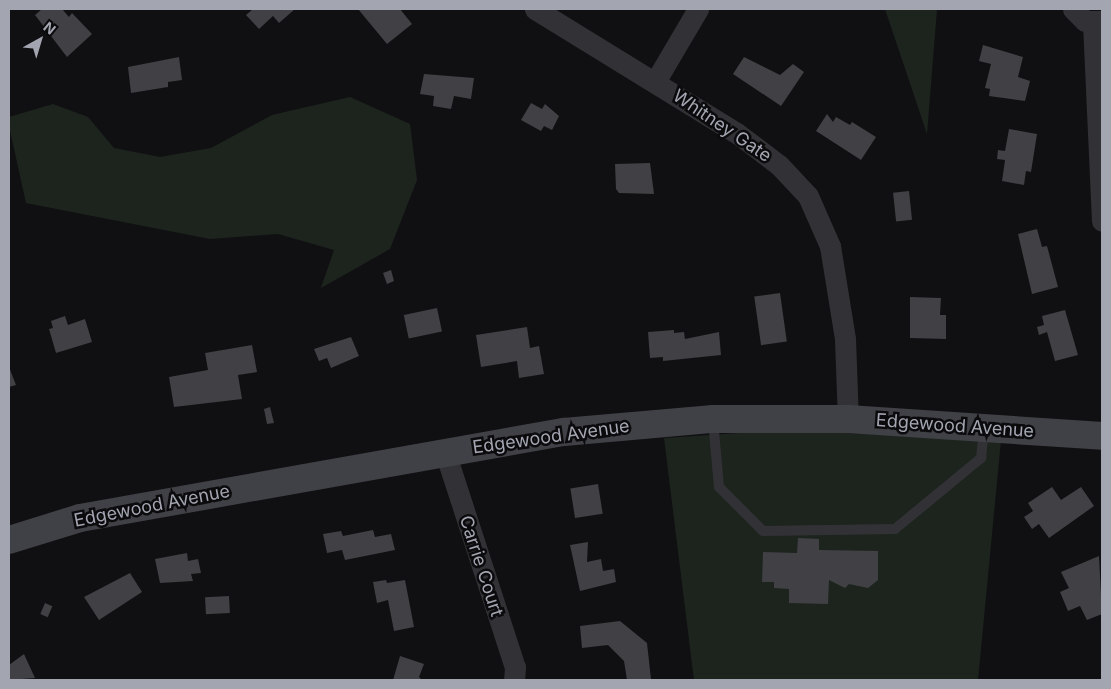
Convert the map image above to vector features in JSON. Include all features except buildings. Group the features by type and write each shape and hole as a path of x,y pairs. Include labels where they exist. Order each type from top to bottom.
{"main road":[{"name":"Edgewood Avenue","path":"9,540 80,518 564,432 713,419 848,419 1102,436"}],"street":[{"name":"Whitney Gate","path":"536,9 738,134 779,165 808,196 830,246 845,339 848,419"},
{"path":"655,82 698,9"},
{"path":"1073,9 1078,16 1097,22 1102,221"},
{"name":"Carrie Court","path":"445,452 515,668 514,680"}],"lane":[{"path":"713,419 719,487 763,531 895,529 981,458 985,428"}],"shaded area":[{"path":"885,9 937,9 927,134"},
{"path":"350,97 410,124 417,180 390,249 321,288 334,250 278,234 210,239 26,203 9,126 9,117 53,104 88,117 114,148 160,157 211,148 272,115"},
{"path":"782,430 1001,440 978,680 694,680 664,438"}]}
